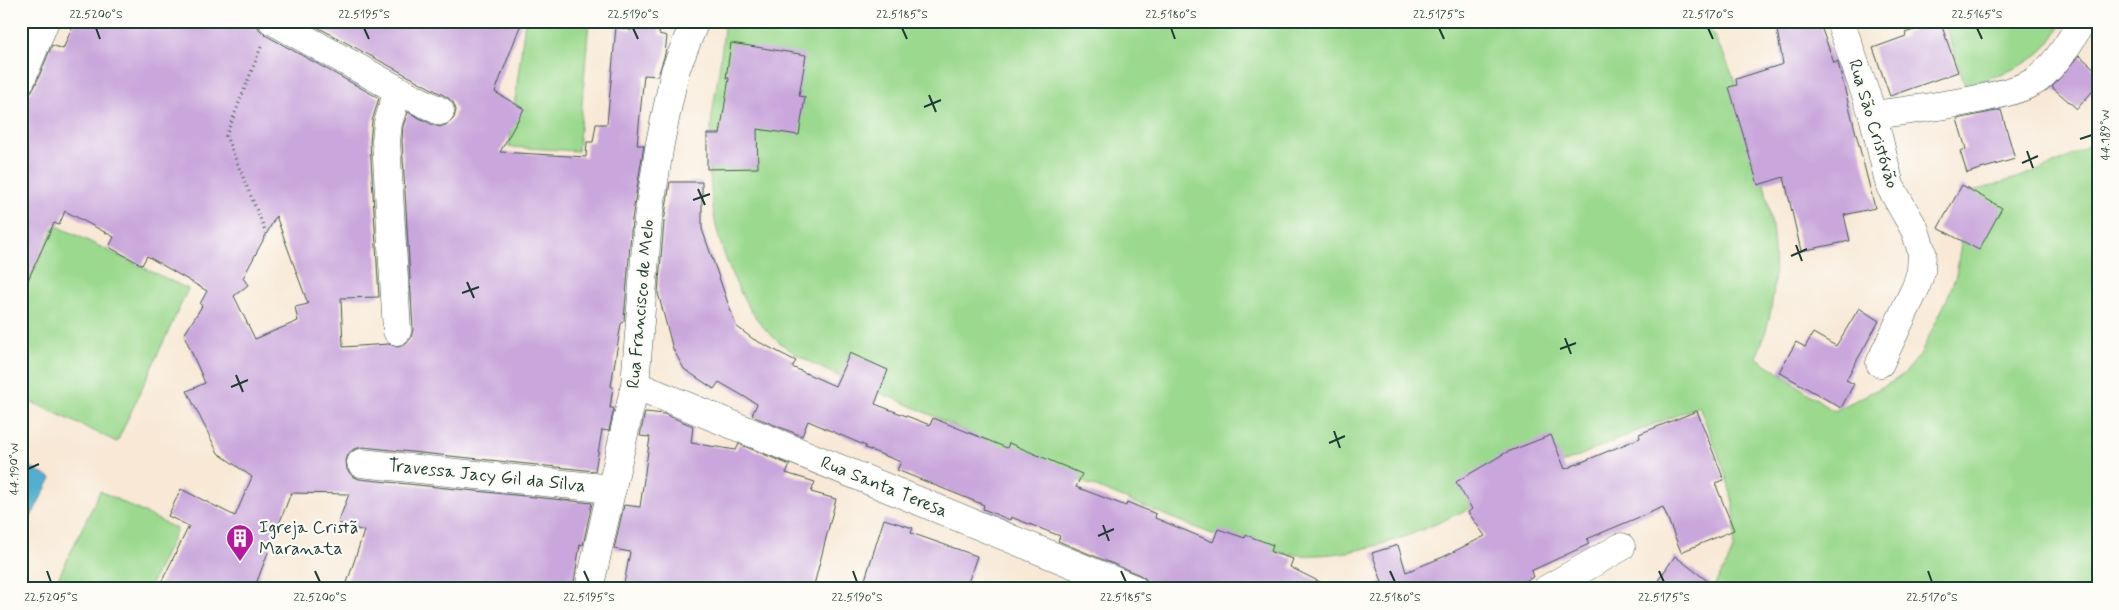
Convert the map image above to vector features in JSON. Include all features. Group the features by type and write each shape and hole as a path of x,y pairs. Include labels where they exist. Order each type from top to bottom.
{"street":[{"path":"21,80 46,21"},
{"name":"Rua Francisco de Melo","path":"589,589 634,385 648,220 660,143 675,71 695,21"},
{"name":"Rua São Cristóvão","path":"1840,21 1873,115 1890,186 1915,230 1922,252 1916,287 1880,363"},
{"path":"1873,115 1990,96 2027,86 2061,56 2082,21"},
{"path":"268,30 440,111"},
{"path":"397,331 386,142 388,123 398,90"},
{"name":"Rua Santa Teresa","path":"634,385 1134,589"},
{"name":"Travessa Jacy Gil da Silva","path":"361,463 612,489"},
{"path":"1547,589 1621,547"}],"path":[{"path":"265,230 226,136 268,30"}],"green space":[{"path":"525,21 589,21 578,151 509,147"},
{"path":"724,21 1704,21 1727,61 1738,90 1759,161 1771,217 1774,245 1772,302 1766,330 1756,357 1834,411 1892,382 1905,373 1920,355 1947,299 1956,275 1962,236 1961,195 2050,166 2083,149 2098,138 2098,589 1712,589 1732,553 1735,530 1734,512 1726,476 1699,406 1558,465 1459,514 1405,537 1348,552 1319,555 1286,554 1233,542 1037,464 812,363 780,343 758,321 743,297 730,270 717,230 712,203 710,174 711,130"},
{"path":"1943,21 2062,21 2045,48 2034,57 2009,71 1965,86"},
{"path":"55,225 188,289 117,442 21,397 21,297"},
{"path":"100,491 177,529 149,589 53,589"}],"water":[{"path":"21,462 51,478 21,536"}],"building":[{"path":"75,21 257,21 259,29 265,35 379,98 372,121 370,142 379,297 341,298 343,347 389,344 398,347 406,344 411,338 413,330 402,141 403,126 408,112 440,127 448,124 454,118 456,110 453,102 447,97 306,21 522,21 495,92 524,109 500,152 586,157 587,142 593,142 596,124 607,124 616,27 631,30 632,21 661,21 659,34 667,36 665,54 658,76 644,75 637,145 644,145 632,219 624,321 621,324 611,386 613,387 610,408 614,408 609,431 602,430 595,471 363,447 354,449 348,454 346,461 347,470 352,476 359,479 592,503 583,545 580,544 573,589 345,589 364,531 338,523 349,494 291,493 254,589 158,589 189,526 168,516 181,489 235,516 252,477 218,453 187,391 205,383 184,335 202,306 200,304 207,291 147,256 142,265 109,247 114,237 65,211 59,225 54,223 21,295 21,95 30,93 35,86 52,45 63,49","holes":["276,216 308,304 295,307 298,321 255,339 234,296 248,285 243,278"]},
{"path":"1782,21 1819,21 1834,63 1838,61 1875,208 1844,215 1850,241 1801,251 1784,177 1758,185 1729,87 1737,85 1736,79 1783,64 1777,30 1785,27"},
{"path":"1940,21 1958,72 1890,96 1873,48 1906,36 1905,33"},
{"path":"731,43 806,55 799,96 805,97 799,135 757,129 758,168 707,169 707,134 720,134 729,78 726,78"},
{"path":"2079,55 2098,72 2098,85 2077,109 2052,87"},
{"path":"2001,110 2015,159 1967,173 1960,151 1966,149 1957,119"},
{"path":"670,182 702,182 702,229 736,326 753,339 796,361 792,367 835,386 850,353 888,370 875,404 930,425 933,418 1007,448 1009,443 1082,474 1076,487 1126,506 1127,502 1156,514 1155,518 1213,542 1218,529 1245,538 1246,535 1273,545 1271,552 1293,559 1290,567 1334,589 1149,589 1147,580 1140,575 1058,541 1060,536 1011,517 1010,520 983,509 984,505 897,470 901,462 865,448 866,446 808,421 802,436 752,415 757,404 719,382 714,389 684,369 673,349 658,293 664,222"},
{"path":"1962,185 2002,208 1979,250 1938,228"},
{"path":"1859,308 1879,321 1846,380 1854,384 1841,408 1779,372 1796,342 1805,347 1813,333 1836,346"},
{"path":"1697,411 1724,480 1715,483 1734,530 1681,552 1663,507 1587,539 1589,544 1531,571 1533,577 1510,589 1367,589 1382,582 1372,553 1398,545 1406,572 1443,557 1485,536 1468,512 1472,509 1456,482 1505,453 1551,435 1565,469 1640,438 1639,434"},
{"path":"645,412 664,414 693,426 691,443 736,450 739,444 790,465 786,473 815,482 811,492 836,499 813,589 623,589 630,552 614,549 624,505 640,507 650,437 640,436"},
{"path":"884,519 913,528 911,533 977,556 966,589 862,589"},
{"path":"1675,556 1718,589 1652,589"}],"place":[{"name":"Igreja Cristã Maranata","path":"240,562"}]}
